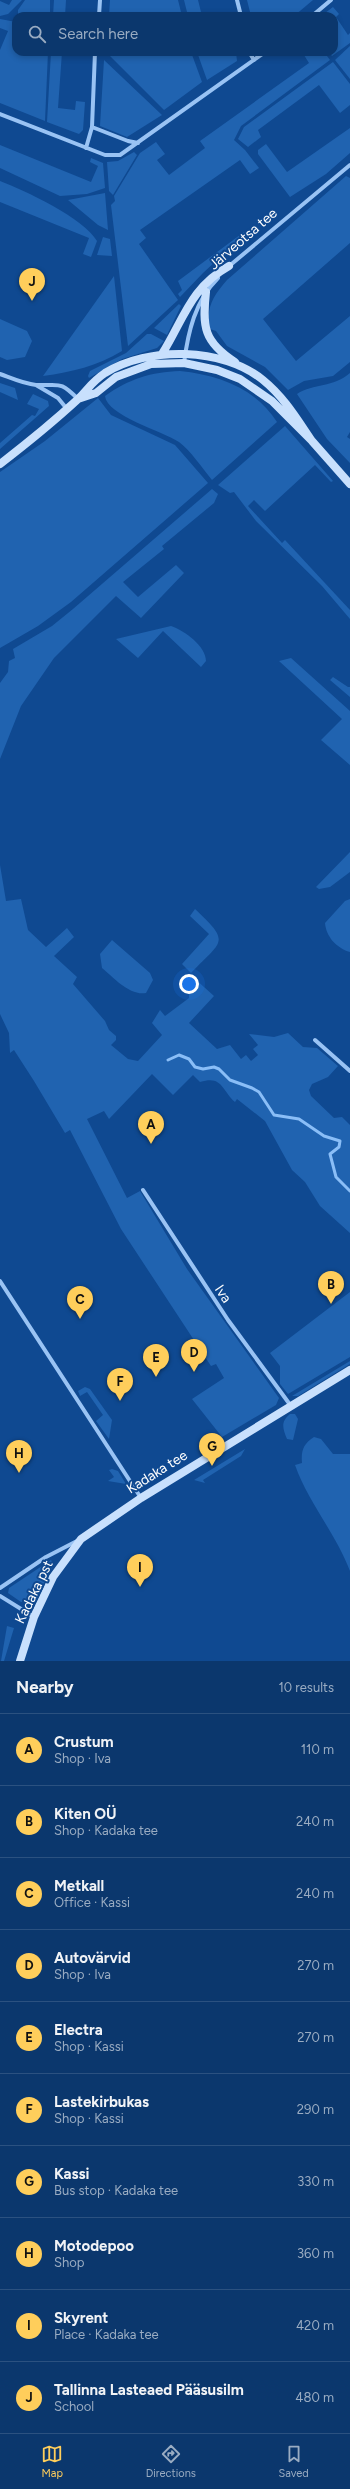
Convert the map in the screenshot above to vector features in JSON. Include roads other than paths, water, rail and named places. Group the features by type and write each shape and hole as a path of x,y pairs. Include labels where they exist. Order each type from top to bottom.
{"main road":[{"path":"162,354 199,290 213,275 229,266"},
{"path":"206,292 204,317 208,337 214,347 262,379 279,394 312,441"},
{"path":"0,464 67,409 78,399 89,384 106,372 133,361 162,354 185,354 201,356 244,368"},
{"path":"78,399 96,392 116,377 136,368 164,362 184,363 217,370 256,389 312,441 350,484"},
{"name":"Kadaka tee","path":"81,1539 141,1498 350,1370"},
{"name":"Kadaka pst","path":"20,1661 34,1617 53,1577 81,1539"}],"street":[{"path":"99,12 100,0"},
{"path":"237,0 240,12"},
{"path":"317,12 331,0"},
{"path":"86,148 92,127 95,56"},
{"path":"252,56 254,60"},
{"path":"0,114 105,155 120,155 260,56"},
{"path":"92,127 128,141 138,143"},
{"name":"Järveotsa tee","path":"184,363 189,329 206,292 229,266 350,165"},
{"path":"0,374 36,385 58,398 67,409"},
{"path":"36,385 55,383 66,388 78,399"},
{"path":"315,1040 350,1071"},
{"name":"Iva","path":"143,1190 228,1320 291,1406"},
{"path":"0,1280 141,1498"},
{"name":"Kadaka tee","path":"0,1588 46,1557 81,1539"},
{"path":"0,1596 34,1617"}],"waterway":[{"path":"168,1060 179,1055 189,1059 195,1067 203,1069 214,1067 219,1069 230,1080 259,1092 274,1115 299,1119 324,1136 340,1141 339,1147 330,1154 336,1177 350,1191"}],"place":[{"name":"Tallinna Lasteaed Pääsusilm","path":"32,301"},
{"name":"Crustum","path":"151,1144"},
{"name":"Kiten OÜ","path":"331,1304"},
{"name":"Metkall","path":"80,1319"},
{"name":"Autovärvid","path":"194,1372"},
{"name":"Electra","path":"156,1377"},
{"name":"Lastekirbukas","path":"120,1401"},
{"name":"Kassi","path":"212,1466"},
{"name":"Motodepoo","path":"19,1473"},
{"name":"Skyrent","path":"140,1587"}]}
